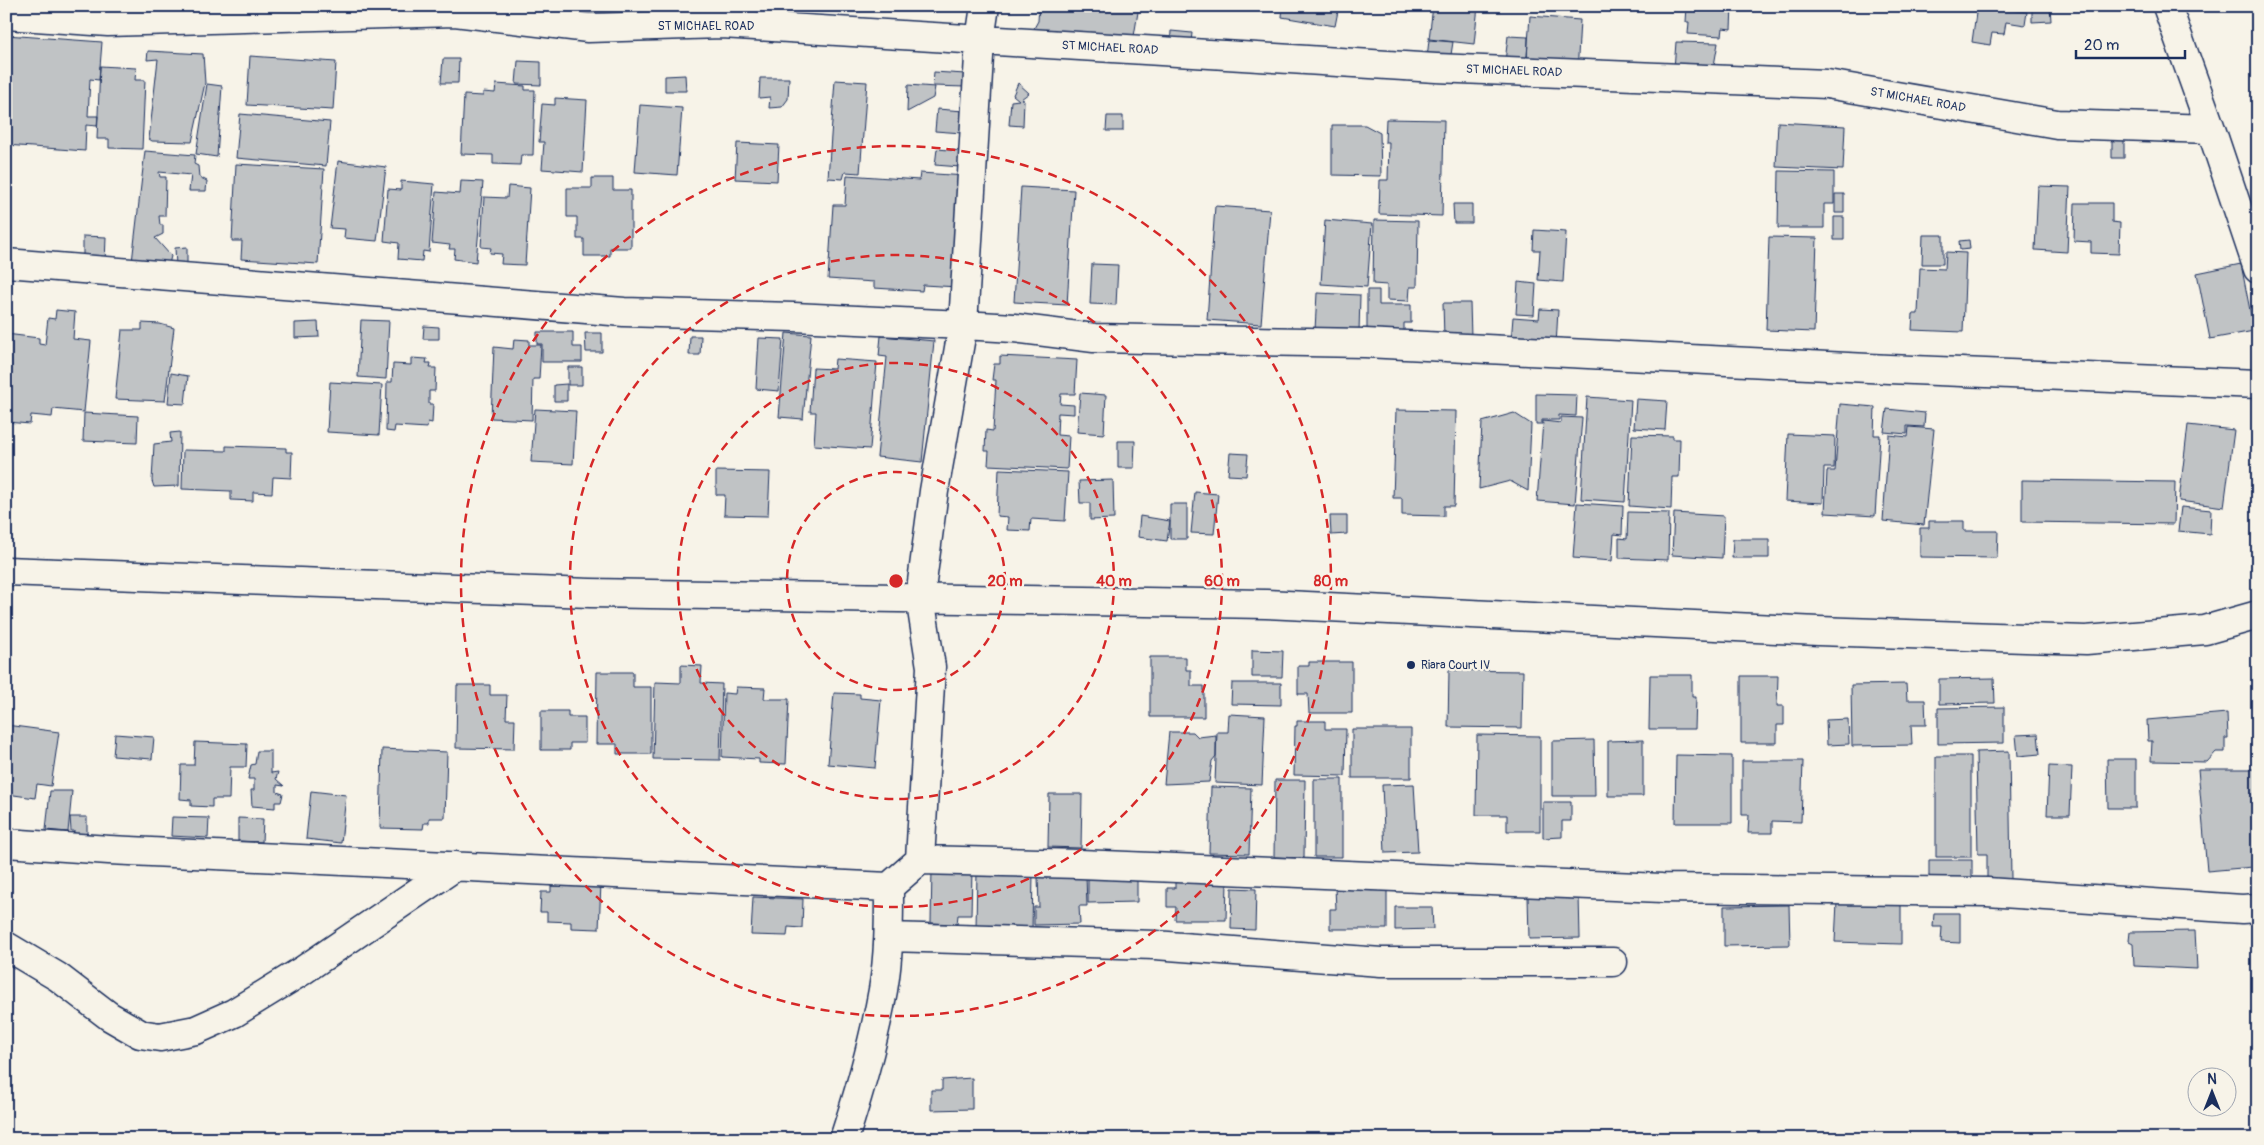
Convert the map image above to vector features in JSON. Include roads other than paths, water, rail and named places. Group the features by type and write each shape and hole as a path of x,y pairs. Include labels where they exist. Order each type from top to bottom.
{"street":[{"path":"920,860 931,667 920,597 934,490 963,325 980,40 985,6"},
{"path":"2167,6 2258,269"},
{"name":"ST MICHAEL ROAD","path":"6,15 108,22 455,12 588,28 722,24 1436,68 1828,84 2057,124 2211,129"},
{"path":"6,263 624,312 794,317 963,325 1014,328 1094,338 1365,343 1889,369 2258,384"},
{"path":"6,571 580,592 1266,604 1808,631 2086,640 2205,630 2258,615"},
{"path":"6,843 890,887 920,860 1080,864 1662,888 1987,892 2258,908"},
{"path":"6,946 58,977 110,1016 140,1034 160,1037 196,1030 234,1013 302,971 456,866"},
{"path":"844,1139 867,1068 883,989 889,937 890,887"},
{"path":"889,937 1155,945 1381,962 1612,962"}],"place":[{"name":"Riara Court IV","path":"1411,665"}]}
